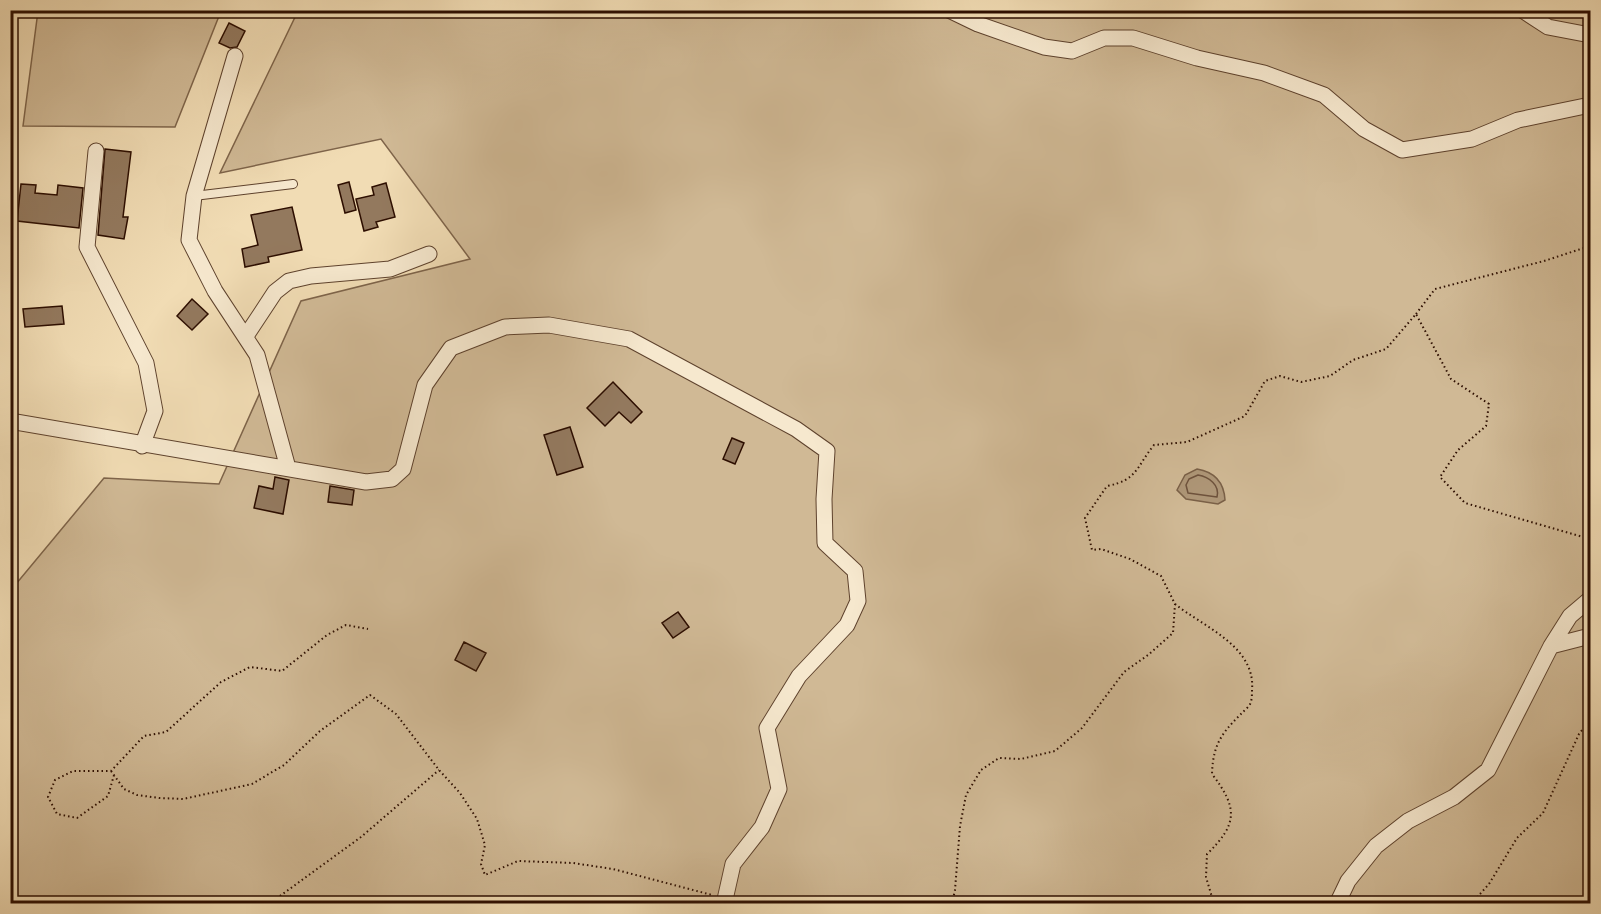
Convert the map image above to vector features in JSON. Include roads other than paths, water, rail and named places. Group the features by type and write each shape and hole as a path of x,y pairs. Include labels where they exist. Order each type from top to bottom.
{"street":[{"path":"949,10 978,24 1044,47 1072,51 1104,38 1132,38 1197,58 1264,73 1324,95 1364,129 1402,150 1472,139 1518,120 1590,105"},
{"path":"1522,10 1548,27 1590,35"},
{"path":"235,56 194,196 189,240 215,291 257,355 288,468"},
{"path":"96,151 87,247 146,363 155,411 142,446"},
{"path":"246,336 275,292 289,281 311,276 390,269 429,254"},
{"path":"10,421 142,446 366,482 392,479 403,469 425,385 451,348 474,337 506,327 549,326 629,339 796,429 827,451 824,499 825,543 855,571 858,601 847,625 799,676 767,728 779,789 762,827 733,864 724,901"},
{"path":"1337,903 1348,881 1376,846 1407,821 1454,797 1488,770 1551,646 1570,616 1590,599"},
{"path":"1551,646 1590,636"}],"lane":[{"path":"194,196 293,184"}],"water":[{"path":"1197,469 1214,475 1223,488 1225,500 1218,504 1186,499 1177,490 1185,475"}]}
